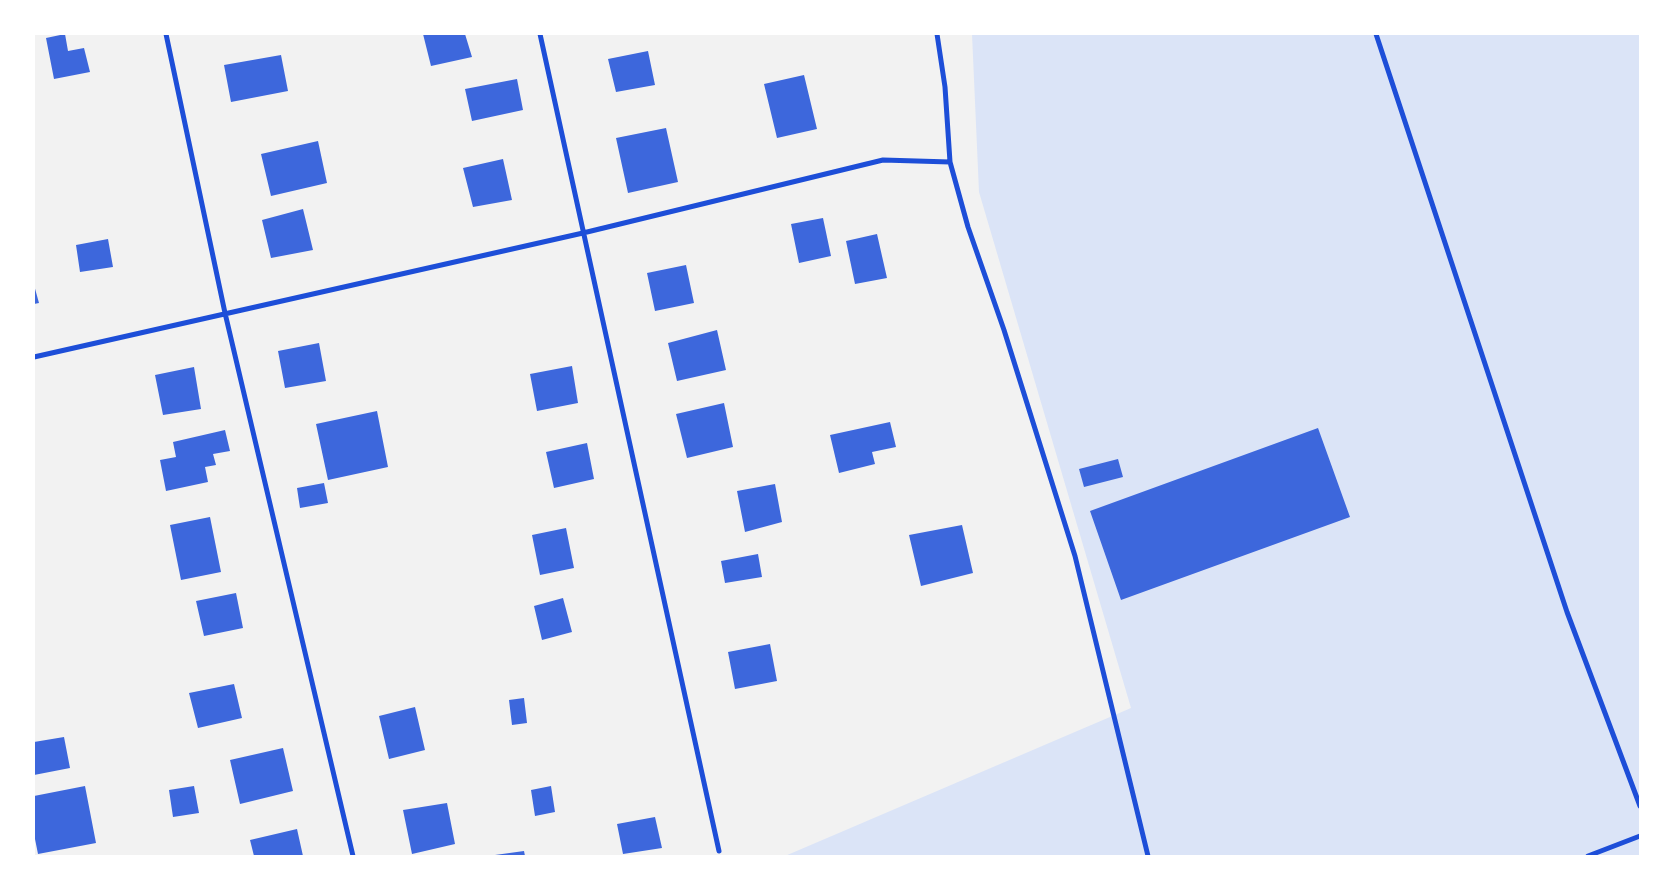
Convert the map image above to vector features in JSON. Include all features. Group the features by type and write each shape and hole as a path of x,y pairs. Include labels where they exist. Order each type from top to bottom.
{"street":[{"path":"166,34 225,313 353,856"},
{"path":"540,34 719,851"},
{"path":"937,34 945,87 950,162 968,228 1004,330 1075,556 1148,856"},
{"path":"1376,34 1567,612 1640,806"},
{"path":"34,357 583,233 883,160 950,162"},
{"path":"1588,856 1640,836"}],"shaded area":[{"path":"972,34 1640,34 1640,856 785,856 1131,708 979,192"}],"building":[{"path":"65,34 68,51 84,48 90,72 54,79 46,38"},
{"path":"423,34 465,34 472,57 431,66"},
{"path":"648,51 655,85 616,92 608,59"},
{"path":"281,55 288,91 231,102 224,65"},
{"path":"804,75 817,129 777,138 764,84"},
{"path":"517,79 523,110 472,121 465,89"},
{"path":"666,128 678,182 628,193 616,138"},
{"path":"318,141 327,183 271,196 261,154"},
{"path":"503,159 512,200 473,207 463,168"},
{"path":"303,209 313,250 271,258 262,220"},
{"path":"823,218 831,256 799,263 791,224"},
{"path":"877,234 887,278 855,284 846,241"},
{"path":"108,239 113,267 80,272 76,245"},
{"path":"686,265 694,303 655,311 647,273"},
{"path":"34,285 39,303 34,304"},
{"path":"717,330 726,370 677,381 668,343"},
{"path":"319,343 326,381 285,388 278,351"},
{"path":"572,366 578,403 537,411 530,374"},
{"path":"194,367 201,409 163,415 155,375"},
{"path":"724,403 733,447 687,458 676,414"},
{"path":"377,411 388,467 328,480 316,424"},
{"path":"890,422 896,447 872,452 875,464 839,473 830,435"},
{"path":"1318,428 1350,517 1121,600 1090,511"},
{"path":"225,430 230,451 213,454 216,465 205,467 208,482 166,491 160,460 176,457 173,442"},
{"path":"587,443 594,479 554,488 546,452"},
{"path":"1118,459 1123,477 1084,487 1079,469"},
{"path":"324,483 328,503 300,508 297,488"},
{"path":"775,484 782,522 745,532 737,491"},
{"path":"210,517 221,572 181,580 170,525"},
{"path":"962,525 973,573 921,586 909,535"},
{"path":"566,528 574,568 540,575 532,535"},
{"path":"758,554 762,577 725,583 721,561"},
{"path":"236,593 243,628 204,636 196,601"},
{"path":"563,598 572,632 542,640 534,606"},
{"path":"770,644 777,681 735,689 728,652"},
{"path":"234,684 242,718 198,728 189,693"},
{"path":"524,698 527,723 512,725 509,700"},
{"path":"415,707 425,750 389,759 379,716"},
{"path":"64,737 70,768 34,775 34,742"},
{"path":"283,748 293,791 240,804 230,760"},
{"path":"85,786 96,843 38,854 34,834 34,796"},
{"path":"194,786 199,813 173,817 169,790"},
{"path":"551,786 555,812 535,816 531,790"},
{"path":"447,803 455,844 412,854 403,810"},
{"path":"655,817 662,848 623,854 617,824"},
{"path":"297,829 303,856 254,856 250,840"},
{"path":"524,851 525,856 495,856 495,855"}]}
